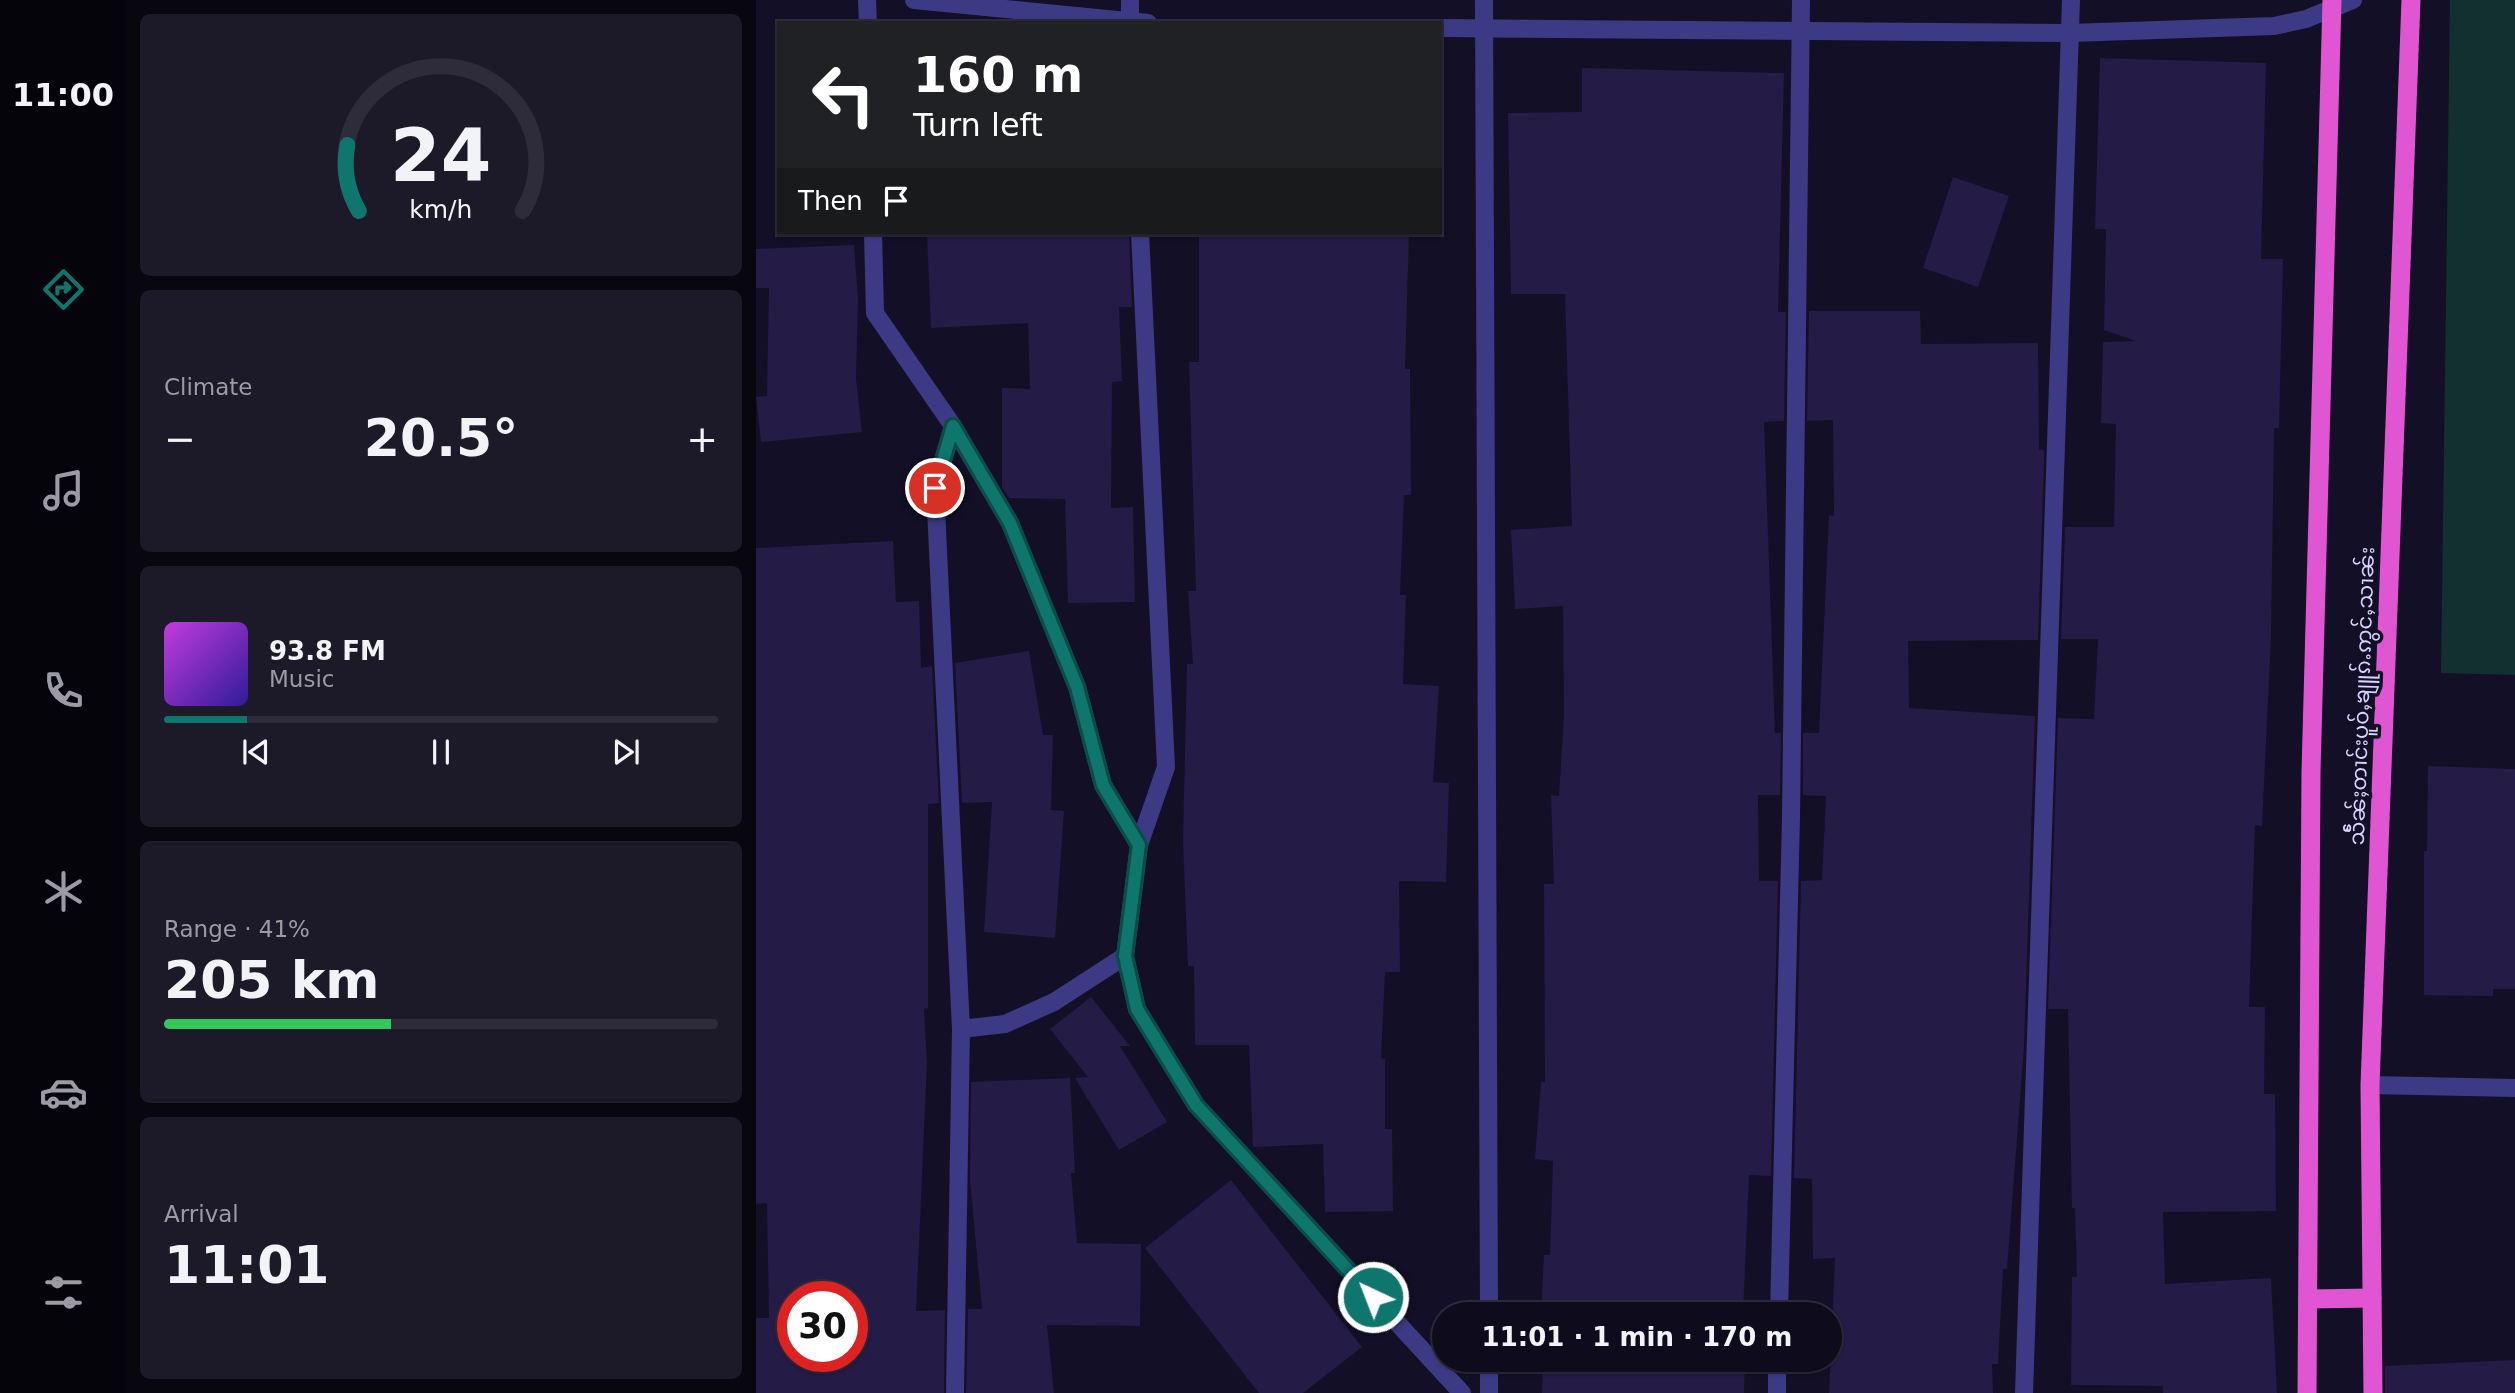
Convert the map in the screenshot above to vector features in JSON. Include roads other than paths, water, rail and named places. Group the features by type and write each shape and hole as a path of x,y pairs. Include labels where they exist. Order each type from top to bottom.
{"highway":[{"name":"သဵႅၼ်ႈတၢင်းပူဝ်ႇၶျူၵ်ႉဢွင်ႇသၢၼ်း","path":"2373,1393 2370,1085 2411,0"},
{"path":"2307,1393 2311,772 2332,4"},
{"path":"2308,1300 2372,1298"}],"street":[{"path":"867,0 867,21"},
{"path":"914,0 1110,21"},
{"path":"1129,21 1130,0"},
{"path":"1484,0 1489,1302"},
{"path":"1779,1302 1791,817 1801,0"},
{"path":"2024,1393 2071,0"},
{"path":"1442,28 2070,33 2274,26 2332,4 2353,0"},
{"path":"873,235 875,313 953,426 1010,523 1077,687 1103,785 1139,845"},
{"path":"1140,235 1166,767 1139,845 1125,956 1137,1009 1196,1105 1462,1393"},
{"path":"953,426 935,488 961,1029 955,1393"},
{"path":"961,1029 1005,1024 1054,1002 1125,956"},
{"path":"2370,1085 2515,1088"},
{"path":"1489,1372 1489,1393"},
{"path":"1777,1372 1777,1393"}]}
